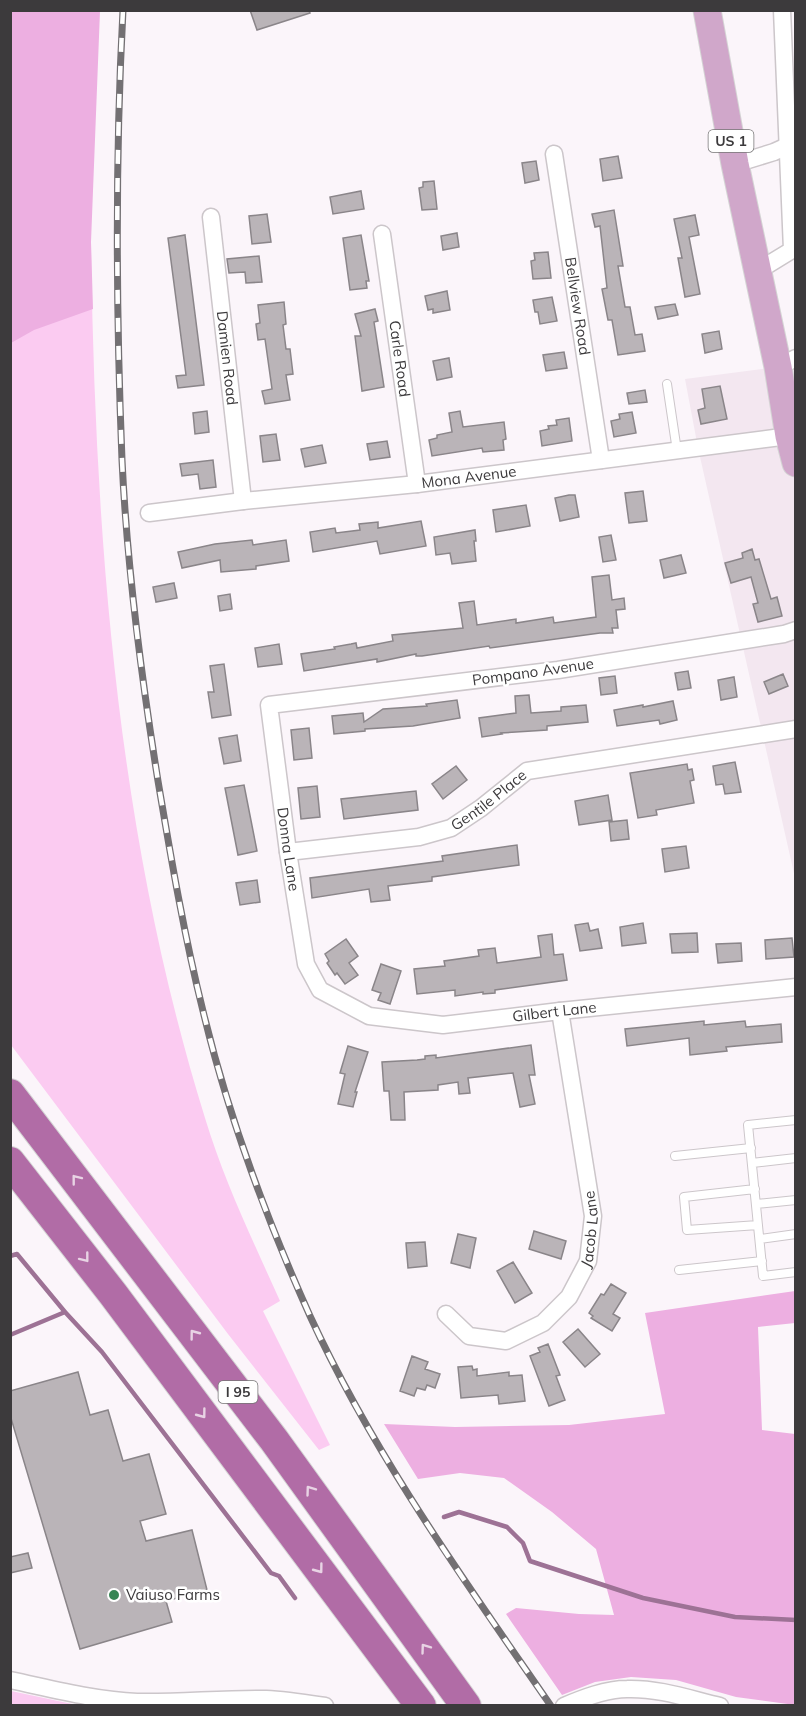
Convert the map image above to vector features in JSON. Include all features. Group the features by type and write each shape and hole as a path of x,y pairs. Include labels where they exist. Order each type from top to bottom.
{"highway":[{"name":"I 95","path":"10,1094 267,1430 466,1706"},
{"name":"I 95","path":"10,1162 120,1304 421,1706"}],"main road":[{"name":"US 1","path":"707,10 756,272 787,362 789,436 795,463"}],"street":[{"path":"756,272 792,250 792,144 782,10"},
{"path":"735,164 753,160 792,144"},
{"name":"Bellview Road","path":"554,154 601,460"},
{"name":"Damien Road","path":"211,217 243,501"},
{"name":"Carle Road","path":"382,234 417,484"},
{"name":"Mona Avenue","path":"149,513 243,501 417,484 789,436"},
{"name":"Pompano Avenue","path":"269,705 558,670 784,634 795,630"},
{"name":"Donna Lane","path":"269,705 288,852 306,964 320,990"},
{"name":"Gentile Place","path":"288,852 419,837 451,828 481,808 527,771 795,729"},
{"name":"Gilbert Lane","path":"320,990 369,1016 443,1025 795,987"},
{"name":"Jacob Lane","path":"446,1314 469,1336 506,1341 543,1323 569,1298 588,1261 593,1216 560,1011"},
{"path":"10,1680 105,1700 196,1702 263,1699 289,1700 325,1706"},
{"path":"564,1705 603,1693 627,1689 659,1691 720,1706"}],"lane":[{"path":"667,384 677,451"},
{"path":"795,1120 748,1125 763,1276 795,1272"},
{"path":"675,1156 751,1148"},
{"path":"752,1163 795,1158"},
{"path":"755,1189 684,1197 687,1230 758,1225"},
{"path":"756,1204 795,1200"},
{"path":"760,1239 795,1234"},
{"path":"680,1270 762,1261"}],"shaded area":[{"path":"11,10 100,11 91,242 93,309 34,330 11,343"},
{"path":"11,51 97,52 91,220 93,354 98,465 116,685 131,795 151,903 175,1011 205,1118 230,1188 280,1301 263,1311 330,1445 319,1450 228,1334 11,1045"},
{"path":"795,359 795,878 698,448 685,379 778,367"},
{"path":"795,1291 795,1323 758,1327 762,1430 795,1434 795,1705 736,1697 676,1680 631,1677 595,1682 562,1695 506,1614 516,1608 614,1615 596,1549 552,1512 504,1478 460,1473 418,1479 384,1424 455,1427 569,1425 665,1414 645,1313"},
{"path":"11,1691 77,1705 11,1705"}],"building":[{"path":"250,10 309,10 310,13 257,30"},
{"path":"618,156 622,178 603,181 600,159"},
{"path":"536,161 539,180 525,183 522,163"},
{"path":"434,181 437,209 422,210 419,188 423,187 423,182"},
{"path":"361,191 364,209 333,214 330,197"},
{"path":"614,210 623,266 618,266 625,307 630,307 635,335 642,334 645,351 618,355 612,320 608,320 602,289 607,288 600,226 595,227 592,214"},
{"path":"267,214 271,242 252,244 249,216"},
{"path":"695,215 699,235 689,237 700,294 685,297 678,258 682,258 674,219"},
{"path":"457,233 459,247 443,250 441,236"},
{"path":"185,235 204,385 178,388 176,376 186,375 168,238"},
{"path":"361,235 369,281 366,281 367,288 350,290 343,238"},
{"path":"548,252 551,278 533,279 531,261 535,260 534,253"},
{"path":"259,256 262,282 246,283 245,272 229,273 227,259"},
{"path":"447,291 450,310 433,313 433,309 428,310 425,296"},
{"path":"552,297 557,321 540,324 533,300"},
{"path":"284,302 286,324 283,325 286,349 290,349 293,374 286,375 290,400 265,404 262,391 272,389 265,339 258,340 256,324 260,323 258,305"},
{"path":"675,304 678,315 658,319 655,307"},
{"path":"375,309 378,321 374,322 384,387 362,391 355,336 361,336 355,314"},
{"path":"719,331 722,349 705,353 702,334"},
{"path":"564,352 567,368 546,371 543,355"},
{"path":"449,358 452,377 437,380 433,361"},
{"path":"720,386 727,419 701,424 698,410 705,408 702,389"},
{"path":"645,390 647,402 629,404 627,393"},
{"path":"207,411 209,432 195,434 193,413"},
{"path":"460,411 463,427 504,422 506,439 503,440 504,450 483,452 482,448 432,456 429,440 437,438 437,435 452,432 449,413"},
{"path":"632,412 636,433 614,437 611,421 620,419 619,414"},
{"path":"569,418 572,441 542,446 540,431 549,429 548,426 557,425 556,420"},
{"path":"276,434 280,460 263,462 260,436"},
{"path":"387,441 390,457 370,460 367,444"},
{"path":"322,445 326,463 305,467 301,449"},
{"path":"213,460 216,487 200,489 198,474 182,476 180,464"},
{"path":"643,491 647,521 629,523 625,493"},
{"path":"575,495 579,517 560,521 555,498"},
{"path":"526,505 530,526 496,532 493,510"},
{"path":"421,521 426,546 380,554 377,541 313,552 310,532 335,528 336,533 360,530 359,524 378,522 378,528"},
{"path":"475,530 476,561 452,564 450,553 436,555 434,537"},
{"path":"611,535 616,560 603,562 599,537"},
{"path":"252,540 253,545 286,540 289,561 256,566 256,569 221,572 220,560 182,568 178,552 215,544"},
{"path":"752,549 755,560 759,559 771,599 777,597 782,616 758,622 753,604 758,603 751,577 731,583 725,563 743,558 742,553"},
{"path":"681,555 686,573 664,578 660,560"},
{"path":"609,575 612,600 624,598 625,609 616,610 618,628 612,628 613,633 490,648 489,646 422,656 416,656 416,654 377,662 377,659 304,671 301,654 356,643 357,648 393,641 392,635 463,628 459,603 474,601 477,625 516,619 516,623 553,617 554,623 596,617 592,577"},
{"path":"174,583 177,598 156,602 153,587"},
{"path":"230,594 232,609 220,611 218,596"},
{"path":"279,644 282,664 258,667 255,648"},
{"path":"224,664 231,715 212,718 208,692 214,692 210,666"},
{"path":"688,671 691,688 678,690 675,673"},
{"path":"783,674 788,686 769,694 764,682"},
{"path":"615,676 617,693 601,695 599,678"},
{"path":"734,677 737,697 721,700 718,680"},
{"path":"529,695 531,713 561,711 561,707 586,705 588,722 547,726 547,730 501,733 482,737 479,718 516,713 515,696"},
{"path":"457,700 460,718 413,726 365,729 365,731 334,734 332,716 363,713 364,722 383,709 427,706 426,704"},
{"path":"673,701 677,720 660,724 659,720 617,726 614,710"},
{"path":"309,728 312,758 294,760 291,730"},
{"path":"237,735 241,761 224,764 219,738"},
{"path":"735,762 741,792 725,794 723,784 716,785 713,766"},
{"path":"687,764 688,770 692,769 694,780 690,781 694,803 656,810 657,815 638,818 630,773"},
{"path":"456,766 467,780 443,799 432,784"},
{"path":"244,785 257,851 238,855 225,788"},
{"path":"317,786 320,817 301,819 298,788"},
{"path":"416,791 418,810 344,819 341,799"},
{"path":"608,795 612,820 579,825 575,801"},
{"path":"627,820 629,839 611,841 609,822"},
{"path":"517,845 519,865 432,877 432,881 388,886 390,900 371,902 369,889 312,898 310,878 443,861 442,856"},
{"path":"686,846 689,868 665,872 662,849"},
{"path":"257,880 260,902 240,905 236,883"},
{"path":"588,923 590,931 598,929 602,948 580,951 575,925"},
{"path":"643,923 646,943 622,946 620,927"},
{"path":"697,933 698,952 672,953 670,934"},
{"path":"552,934 554,955 563,954 567,980 495,990 495,993 483,994 483,992 455,996 455,990 417,994 414,969 445,966 444,961 479,956 478,950 495,948 497,963 541,957 538,936"},
{"path":"792,938 794,957 766,959 765,940"},
{"path":"346,939 358,956 349,963 358,975 345,984 327,963 329,961 325,954"},
{"path":"741,943 742,961 718,963 716,944"},
{"path":"381,964 401,971 390,1004 378,1000 381,993 372,990"},
{"path":"704,1021 704,1025 745,1021 746,1027 781,1024 782,1042 726,1047 727,1051 690,1055 689,1038 627,1046 625,1029"},
{"path":"531,1045 535,1075 529,1075 535,1104 520,1107 513,1073 468,1078 470,1093 459,1094 458,1082 438,1085 438,1090 404,1092 405,1120 391,1120 389,1091 384,1091 382,1062 425,1059 425,1056 436,1055 436,1058"},
{"path":"348,1046 368,1052 355,1092 357,1092 353,1107 338,1104 345,1074 340,1073"},
{"path":"534,1231 566,1241 561,1259 529,1249"},
{"path":"458,1234 476,1238 470,1268 451,1263"},
{"path":"425,1242 427,1266 408,1268 406,1243"},
{"path":"513,1262 532,1293 515,1303 497,1271"},
{"path":"611,1284 626,1293 613,1314 620,1318 612,1331 591,1318 593,1316 589,1313 601,1294 604,1295"},
{"path":"578,1329 600,1354 585,1367 563,1342"},
{"path":"548,1344 560,1375 556,1376 565,1400 549,1406 530,1356 540,1352 538,1348"},
{"path":"412,1356 428,1362 425,1369 440,1374 435,1388 427,1385 425,1390 417,1388 414,1396 400,1391"},
{"path":"472,1366 473,1370 477,1369 477,1376 509,1372 509,1376 522,1375 525,1401 499,1404 498,1395 461,1398 458,1367"},
{"path":"78,1372 90,1415 108,1410 123,1461 149,1454 166,1514 140,1521 146,1541 192,1530 207,1590 166,1601 172,1622 80,1649 10,1415 10,1391"},
{"path":"28,1553 32,1568 10,1573 10,1557"}],"waterway":[{"path":"10,1256 17,1254 65,1312"},
{"path":"10,1335 65,1312 102,1352 271,1573 279,1576 295,1598"},
{"path":"444,1517 459,1512 507,1527 523,1543 530,1561 643,1598 735,1617 796,1620"}],"railway":[{"path":"123,10 118,179 118,348 127,540 140,661 158,781 184,925 203,1011 224,1089 263,1204 310,1316 335,1367 362,1418 422,1516 551,1706"}],"place":[{"name":"Vaiuso Farms","path":"114,1595"}]}
